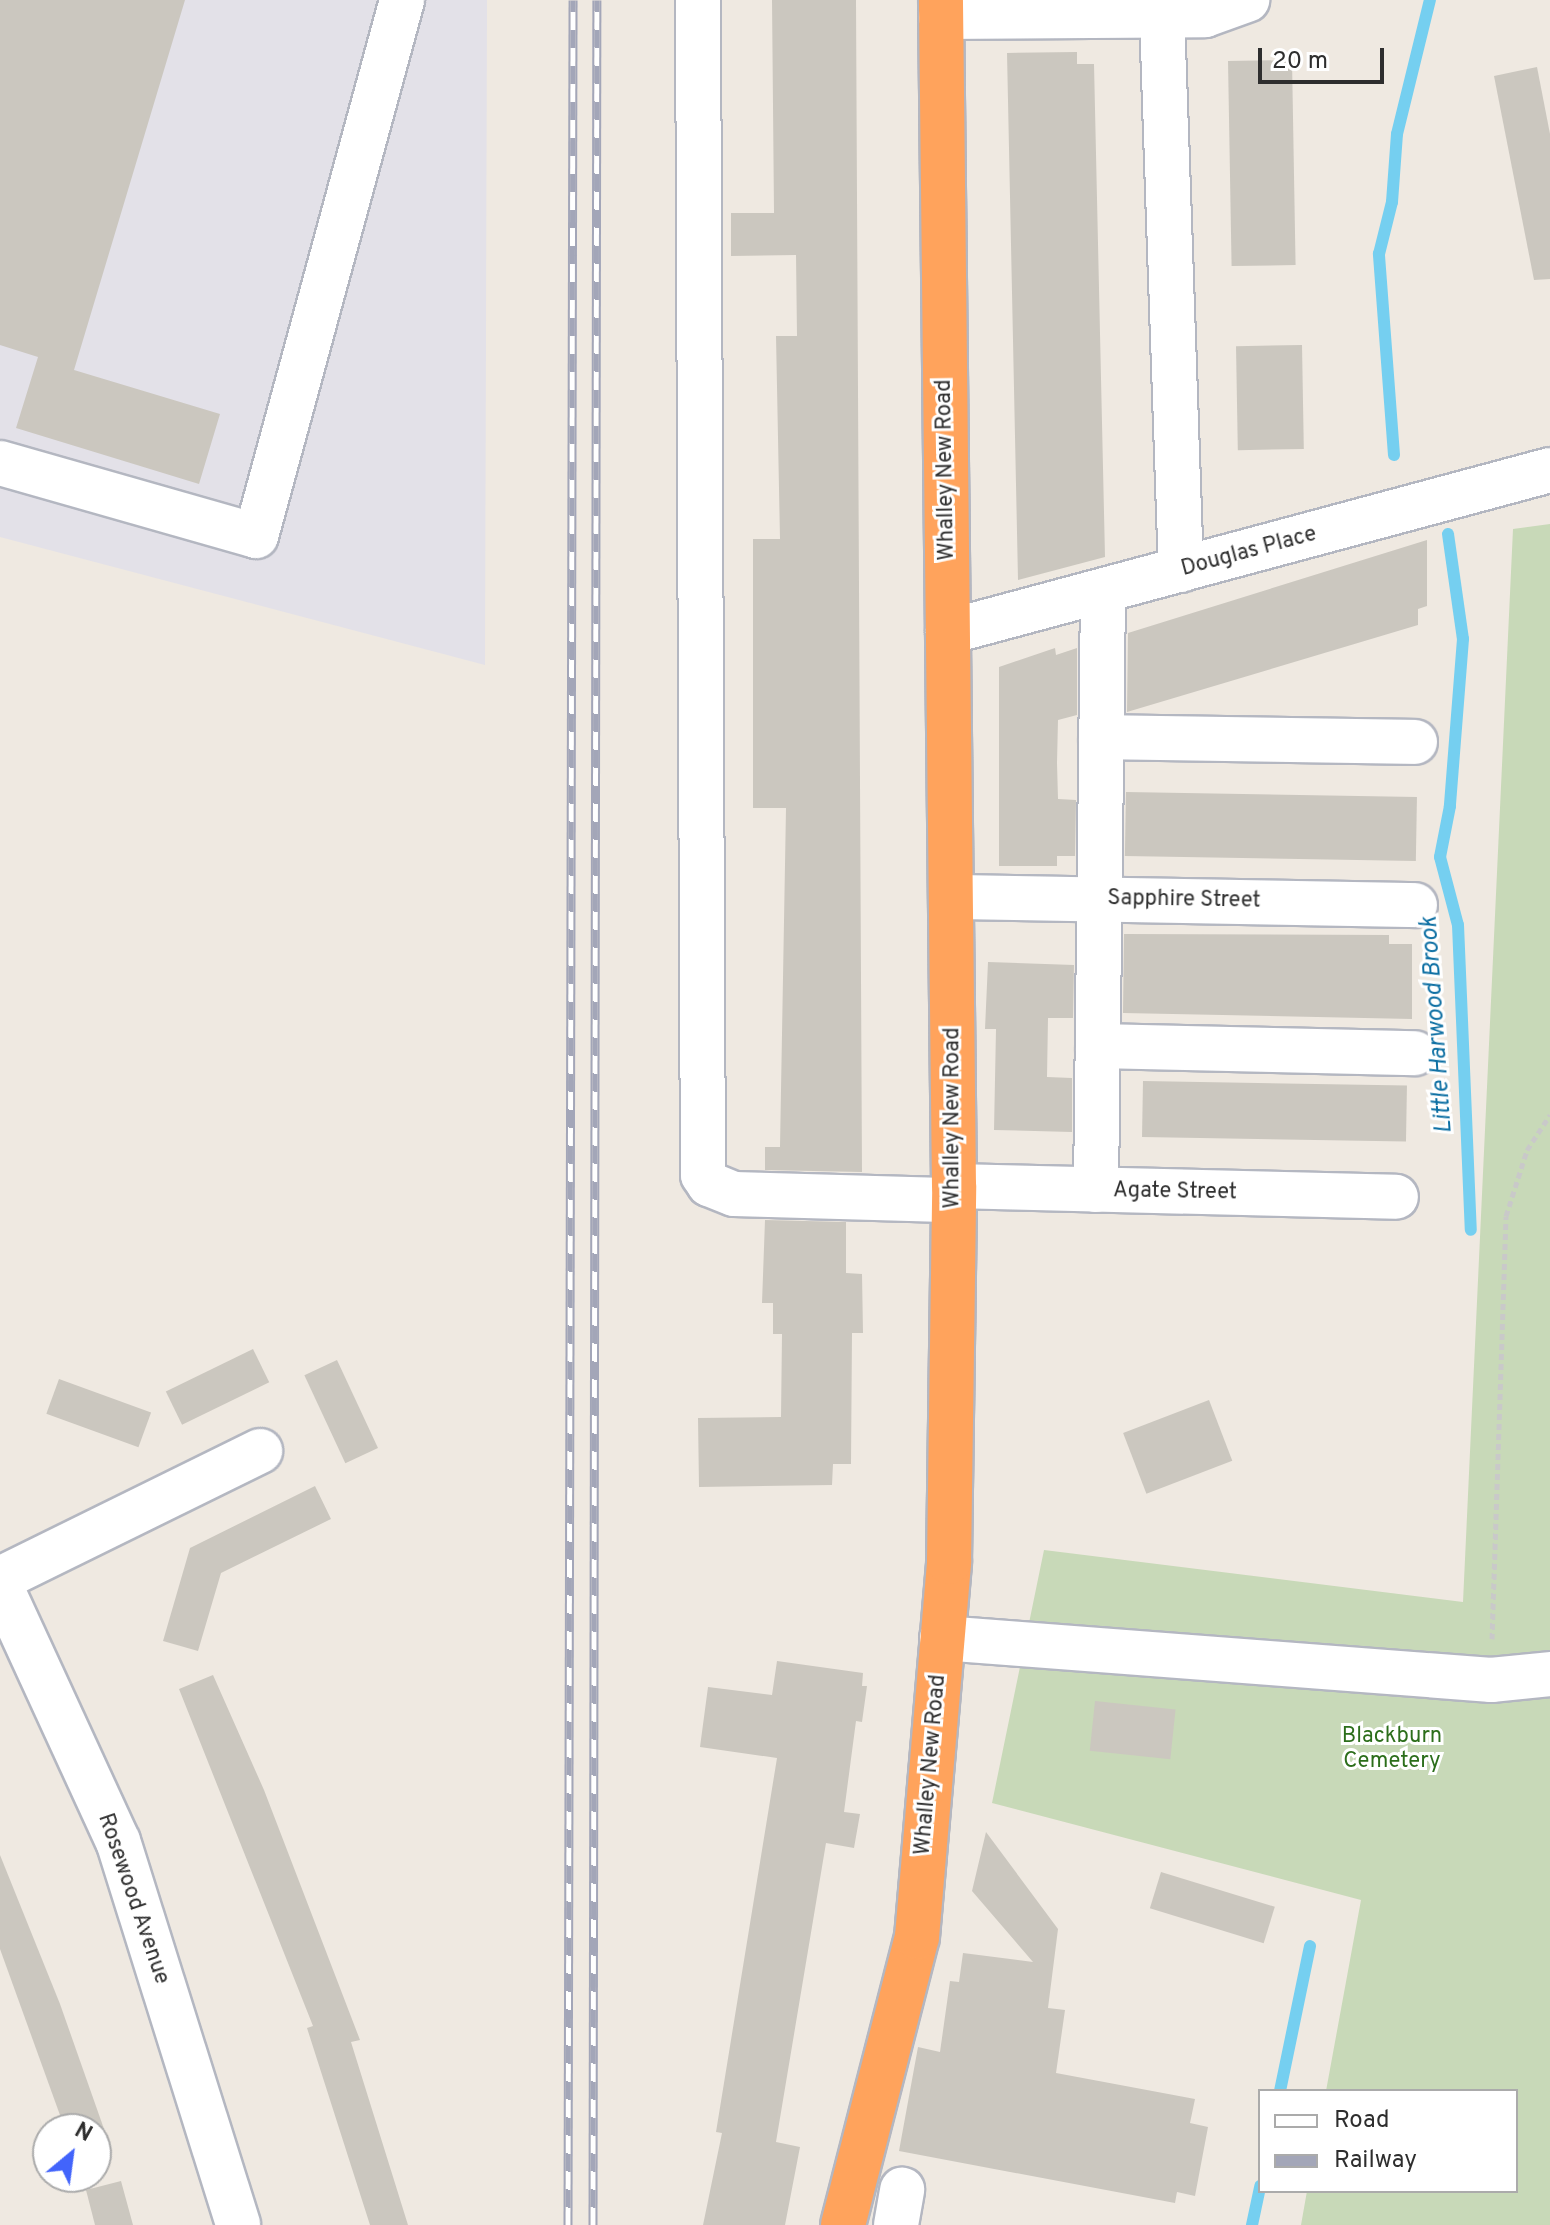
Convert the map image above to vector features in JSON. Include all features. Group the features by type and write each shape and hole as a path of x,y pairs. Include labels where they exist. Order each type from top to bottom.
{"highway":[{"name":"Whalley New Road","path":"843,2225 917,1937 949,1562 954,1193 941,8"}],"street":[{"path":"0,463 256,536 402,0"},
{"name":"Agate Street","path":"698,0 703,1175 709,1184 734,1194 1096,1190 1396,1197"},
{"path":"941,8 1138,10 1205,15 1247,1"},
{"path":"1138,10 1181,570"},
{"name":"Douglas Place","path":"948,632 1550,470"},
{"path":"1096,1190 1103,592"},
{"path":"1101,737 1415,742"},
{"name":"Sapphire Street","path":"952,897 1415,905"},
{"path":"1098,1046 1415,1053"},
{"name":"Rosewood Avenue","path":"238,2225 118,1841 0,1582 260,1451"},
{"path":"942,1638 1491,1680 1550,1674"}],"path":[{"path":"1491,1680 1506,1216 1527,1150 1550,1115"}],"shaded area":[{"path":"0,0 487,0 485,665 0,537"}],"green space":[{"name":"Blackburn Cemetery","path":"1550,524 1550,2225 1301,2225 1307,2193 1518,2193 1518,2089 1326,2089 1361,1900 992,1803 1044,1550 1463,1602 1513,529"}],"building":[{"path":"0,0 185,0 74,370 220,414 199,484 16,428 38,357 0,345"},
{"path":"772,0 856,0 862,1172 765,1170 765,1147 780,1147 786,808 753,808 753,539 780,539 776,336 797,336 796,255 731,256 731,213 774,213"},
{"path":"1077,52 1077,64 1094,64 1105,557 1018,580 1007,53"},
{"path":"1292,60 1296,265 1232,266 1228,61"},
{"path":"1537,67 1550,134 1550,279 1534,280 1494,76"},
{"path":"1302,345 1304,449 1238,450 1236,346"},
{"path":"1427,540 1427,606 1418,609 1418,625 1127,712 1128,633"},
{"path":"1055,648 1056,655 1077,648 1077,715 1058,720 1057,763 1058,799 1076,800 1075,856 1057,856 1057,866 999,866 999,667"},
{"path":"1126,792 1417,797 1416,861 1125,856"},
{"path":"1124,934 1389,935 1389,944 1412,944 1412,1019 1123,1013"},
{"path":"988,962 1074,965 1073,1018 1048,1018 1047,1077 1072,1078 1072,1132 994,1130 996,1029 985,1029"},
{"path":"1143,1081 1407,1086 1406,1142 1142,1137"},
{"path":"765,1220 846,1222 846,1273 862,1274 863,1333 852,1333 851,1464 833,1464 832,1485 699,1487 698,1418 781,1417 782,1334 773,1334 773,1303 762,1303"},
{"path":"253,1349 269,1382 182,1425 166,1392"},
{"path":"337,1360 378,1448 345,1463 304,1375"},
{"path":"59,1379 151,1413 138,1447 46,1414"},
{"path":"1209,1400 1232,1461 1146,1494 1123,1433"},
{"path":"315,1486 331,1519 221,1573 198,1651 163,1641 190,1548"},
{"path":"777,1661 863,1673 862,1686 867,1686 862,1722 856,1721 844,1812 860,1814 854,1848 826,1843 776,2142 800,2147 785,2225 703,2225 722,2133 716,2132 777,1758 700,1747 708,1687 772,1695"},
{"path":"213,1675 264,1790 360,2040 351,2042 408,2225 370,2225 307,2028 313,2026 179,1689"},
{"path":"1095,1701 1176,1709 1170,1759 1090,1751"},
{"path":"986,1832 1058,1929 1048,2008 1065,2010 1056,2073 1195,2099 1190,2123 1208,2127 1195,2196 1177,2192 1175,2203 899,2151 918,2047 940,2052 950,1981 959,1982 963,1953 1033,1962 972,1891"},
{"path":"0,1855 60,2004 98,2113 59,2113 0,1949"},
{"path":"1161,1872 1275,1907 1264,1943 1150,1908"},
{"path":"121,2181 133,2225 95,2225 87,2193 112,2193 112,2183"}],"waterway":[{"name":"Little Harwood Brook","path":"1394,455 1379,254 1392,202 1397,134 1430,0"},
{"name":"Little Harwood Brook","path":"1448,534 1463,639 1450,806 1440,857 1458,925 1471,1230"},
{"name":"Little Harwood Brook","path":"1280,2089 1310,1946"},
{"name":"Little Harwood Brook","path":"1252,2225 1259,2193"}],"railway":[{"path":"568,2225 573,0"},
{"path":"593,2225 597,0"}]}
